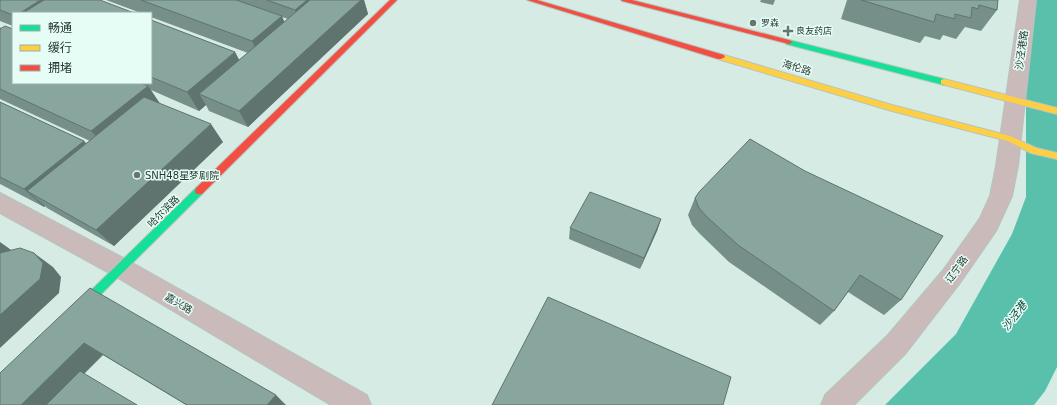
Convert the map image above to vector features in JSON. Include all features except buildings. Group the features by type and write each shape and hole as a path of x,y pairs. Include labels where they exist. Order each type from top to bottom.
{"main road":[{"name":"哈尔滨路","path":"66,322 394,0"},
{"name":"海伦路","path":"530,0 892,108 1010,139 1034,151 1057,156"},
{"path":"624,0 1057,111"}],"street":[{"name":"沙泾港路","path":"1024,102 1028,0"},
{"name":"辽宁路","path":"835,405 896,344 952,276 988,224 1001,196 1007,166 1010,139 1024,102"},
{"name":"嘉兴路","path":"0,202 121,268 357,405"}],"water":[{"name":"沙泾港","path":"1036,0 1057,0 1057,367 1045,391 1034,405 885,405 956,334 1012,234 1026,197 1026,87"}],"traffic: fast":[{"path":"789,42 944,82"},
{"path":"75,313 199,191"}],"traffic: slow":[{"path":"721,57 892,108 1010,139 1034,151 1057,156"},
{"path":"944,82 1057,111"}],"traffic: jam":[{"path":"199,191 394,0"},
{"path":"530,0 721,57"},
{"path":"624,0 789,42"}],"place":[{"name":"罗森","path":"753,23"},
{"name":"良友药店","path":"788,31"},
{"name":"SNH48星梦剧院","path":"137,175"}]}
